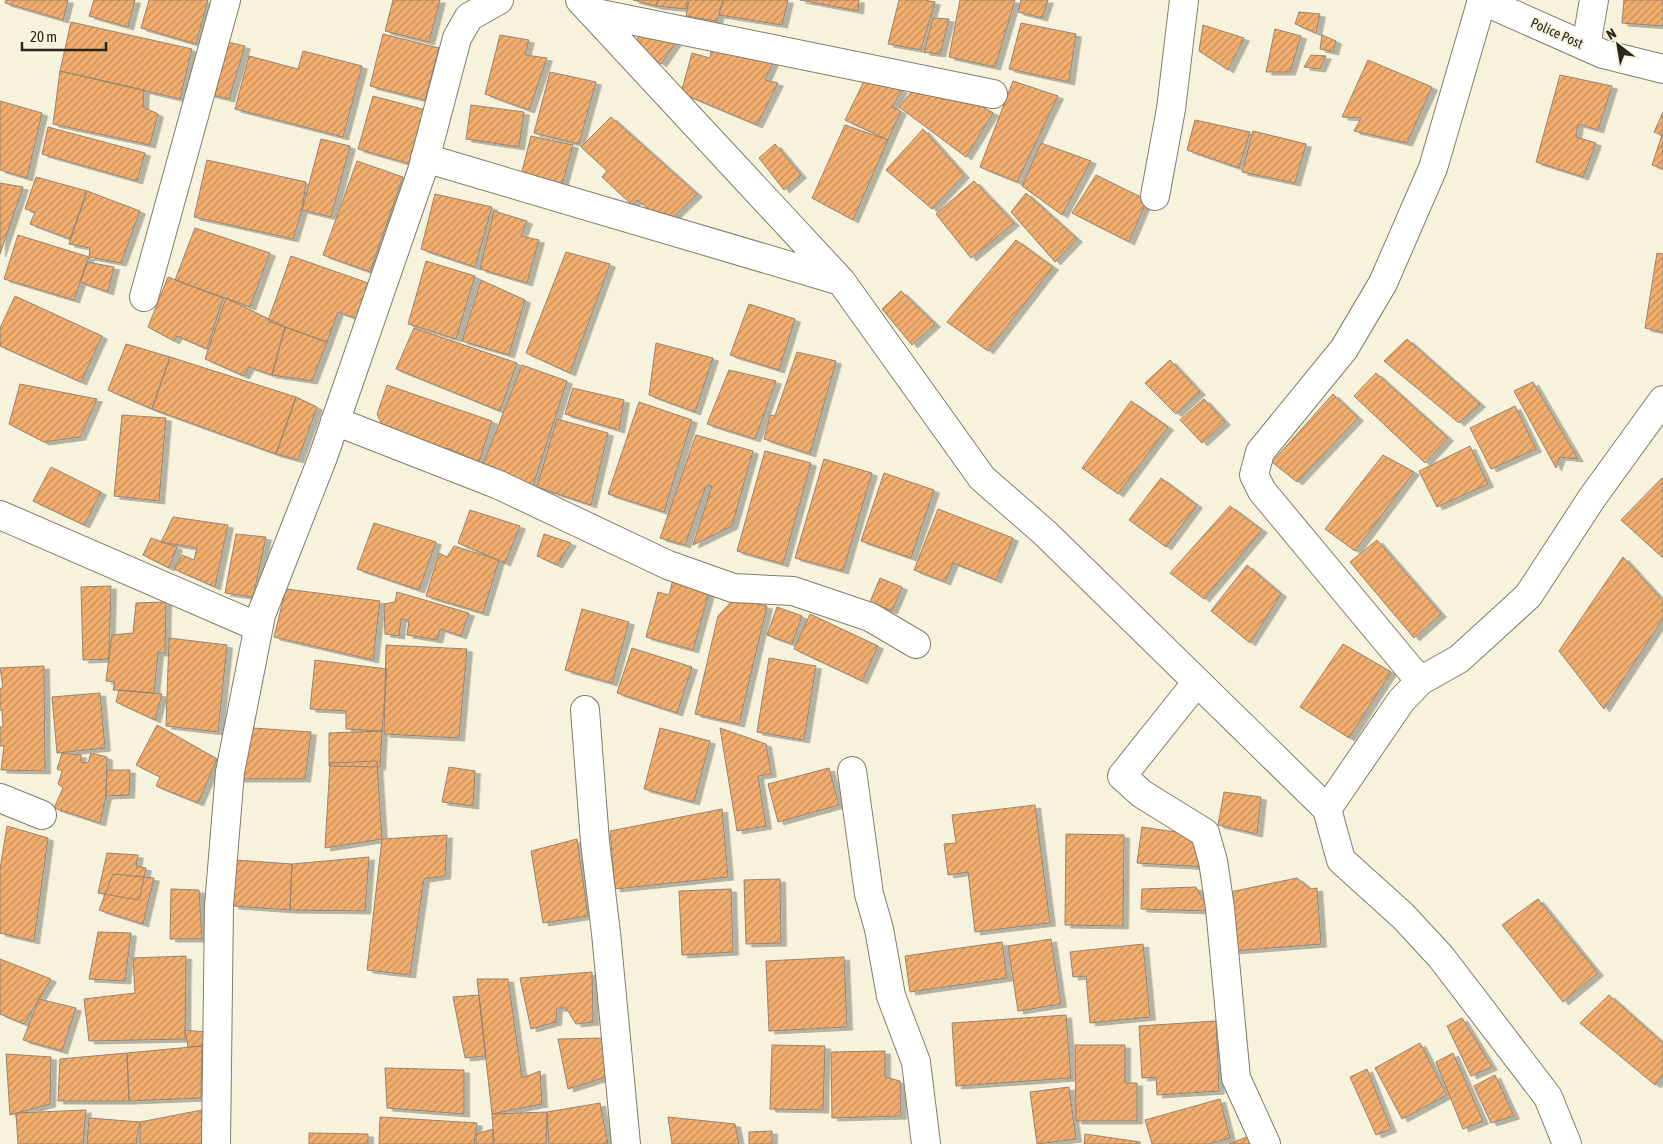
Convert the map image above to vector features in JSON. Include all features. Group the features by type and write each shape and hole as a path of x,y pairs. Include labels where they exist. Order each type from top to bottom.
{"street":[{"path":"144,297 226,0"},
{"path":"216,1144 219,906 229,782 258,627 323,457 425,158 457,38 469,17 499,0"},
{"path":"1155,196 1171,109 1184,0"},
{"path":"1420,680 1262,491 1254,475 1260,452 1344,349 1384,283 1433,168 1482,0"},
{"name":"Police Post","path":"1482,0 1603,54 1663,69"},
{"path":"1586,46 1594,0"},
{"path":"585,6 993,94"},
{"path":"585,6 841,281 982,478 1046,534 1327,809 1342,860 1403,916 1441,957 1548,1097 1568,1144"},
{"path":"425,158 841,281"},
{"path":"1327,809 1401,701 1420,680 1459,658 1528,596 1592,498 1663,400"},
{"path":"335,421 499,485 668,565 733,588 793,591 870,617 916,644"},
{"path":"0,515 258,627"},
{"path":"1197,682 1122,776 1142,794 1205,833 1214,861 1220,908 1236,1078 1266,1144"},
{"path":"585,710 595,842 606,933 626,1144"},
{"path":"852,771 869,894 879,929 891,996 916,1062 926,1144"},
{"path":"0,798 42,815"}],"building":[{"path":"6,0 68,0 63,20 5,3"},
{"path":"94,0 135,0 128,27 89,16"},
{"path":"149,0 208,0 196,44 141,28"},
{"path":"393,0 440,0 429,42 385,31"},
{"path":"633,0 658,0 656,6"},
{"path":"658,0 688,0 686,9 656,6"},
{"path":"689,0 723,0 717,21 686,16"},
{"path":"723,0 788,0 782,25 719,15"},
{"path":"800,0 859,0 858,11"},
{"path":"899,0 935,2 921,50 888,44"},
{"path":"960,0 1015,0 995,67 949,57"},
{"path":"1021,0 1048,0 1042,18 1018,12"},
{"path":"1624,0 1663,0 1663,26 1622,23"},
{"path":"1299,12 1320,14 1316,33 1295,24"},
{"path":"933,18 949,19 940,54 924,52"},
{"path":"71,22 192,49 180,99 60,71"},
{"path":"1021,23 1076,34 1069,82 1009,69"},
{"path":"1203,25 1244,38 1228,70 1199,51"},
{"path":"646,28 681,35 661,64 634,43"},
{"path":"1275,29 1301,36 1290,72 1266,72"},
{"path":"383,34 439,48 425,100 370,86"},
{"path":"500,35 529,40 525,55 547,58 529,110 485,94"},
{"path":"1322,35 1336,41 1333,52 1320,49"},
{"path":"223,41 245,46 229,99 208,94"},
{"path":"713,41 776,56 765,80 778,83 757,125 681,93 692,53 710,58"},
{"path":"303,51 362,66 343,137 235,109 249,56 298,69"},
{"path":"1311,55 1326,56 1320,69 1304,67"},
{"path":"1368,60 1432,87 1407,143 1354,131 1361,118 1342,117"},
{"path":"60,71 144,90 143,107 158,114 150,145 53,124"},
{"path":"550,72 596,82 579,144 534,133"},
{"path":"1560,75 1612,86 1598,130 1578,124 1576,137 1596,143 1583,177 1536,162"},
{"path":"866,77 902,90 892,107 901,111 888,140 845,120"},
{"path":"1013,81 1058,96 1017,182 980,167"},
{"path":"919,83 961,94 993,113 966,157 899,107"},
{"path":"373,96 426,110 410,164 358,149"},
{"path":"0,101 42,113 27,178 0,170"},
{"path":"471,105 524,112 519,147 466,139"},
{"path":"1663,112 1663,169 1652,165 1662,135 1654,132"},
{"path":"611,117 697,194 667,223 637,200 632,205 602,177 607,171 581,147"},
{"path":"1195,120 1250,132 1239,168 1187,150"},
{"path":"845,125 888,140 853,220 812,198"},
{"path":"48,127 145,153 137,181 42,154"},
{"path":"923,129 964,175 932,209 886,170"},
{"path":"1253,131 1306,144 1295,183 1242,172"},
{"path":"531,136 573,145 559,196 519,183"},
{"path":"321,139 350,146 331,217 302,210"},
{"path":"1041,143 1091,161 1062,215 1022,186"},
{"path":"775,144 801,175 784,190 759,158"},
{"path":"207,160 306,182 302,210 293,239 194,217"},
{"path":"357,161 403,177 370,272 323,255"},
{"path":"1096,175 1147,200 1129,242 1072,213"},
{"path":"36,177 87,191 70,239 30,224 35,212 25,209"},
{"path":"974,181 1014,223 971,258 936,214"},
{"path":"0,183 23,187 0,254"},
{"path":"87,191 140,211 121,263 89,257 90,248 69,244"},
{"path":"1026,193 1077,239 1055,262 1011,212"},
{"path":"435,194 492,207 475,267 421,249"},
{"path":"494,211 527,221 521,236 539,240 527,283 480,269"},
{"path":"195,228 270,253 250,307 175,280"},
{"path":"18,235 89,257 74,300 4,279"},
{"path":"1016,240 1053,267 988,351 947,322"},
{"path":"566,252 610,264 570,373 526,353"},
{"path":"1657,253 1663,254 1663,332 1645,328"},
{"path":"291,256 371,284 358,319 338,312 327,342 268,321"},
{"path":"426,261 475,276 456,339 408,324"},
{"path":"87,262 114,267 108,292 80,282"},
{"path":"168,277 223,298 207,349 177,336 174,341 148,327"},
{"path":"481,280 525,300 509,355 462,341"},
{"path":"901,291 935,324 912,345 882,309"},
{"path":"15,296 102,336 81,382 0,346 0,328"},
{"path":"226,298 285,327 272,375 249,367 244,376 205,359"},
{"path":"749,304 795,319 779,370 730,355"},
{"path":"285,327 327,342 312,381 272,375"},
{"path":"414,328 517,363 500,411 396,369"},
{"path":"1407,339 1480,404 1459,423 1384,361"},
{"path":"656,343 713,358 695,412 649,395"},
{"path":"126,344 170,357 152,409 108,390"},
{"path":"797,352 836,361 810,454 764,439 770,415 775,416"},
{"path":"170,357 296,397 276,454 152,409"},
{"path":"1170,360 1200,392 1176,414 1145,383"},
{"path":"522,365 567,381 531,492 479,475"},
{"path":"729,370 776,381 755,439 707,424"},
{"path":"1376,373 1448,438 1425,463 1354,396"},
{"path":"1533,382 1578,459 1560,457 1556,468 1514,391"},
{"path":"20,384 97,399 80,437 44,442 9,424"},
{"path":"387,385 492,421 479,462 447,448 443,458 388,437 377,414"},
{"path":"573,388 624,400 619,430 565,414"},
{"path":"1333,394 1358,418 1297,482 1272,462"},
{"path":"296,397 317,407 298,460 276,454"},
{"path":"1204,399 1225,422 1202,443 1180,420"},
{"path":"1131,401 1168,427 1118,494 1082,468"},
{"path":"639,402 692,420 664,512 608,494"},
{"path":"1515,406 1536,449 1491,469 1470,428"},
{"path":"122,415 166,418 159,501 114,496"},
{"path":"557,419 608,433 591,505 537,487"},
{"path":"696,435 753,451 732,526 693,545 712,486 706,486 685,545 660,538"},
{"path":"1470,446 1488,484 1437,507 1419,471"},
{"path":"765,451 811,463 783,564 737,551"},
{"path":"1383,455 1414,472 1355,551 1325,529"},
{"path":"824,459 872,473 843,571 795,558"},
{"path":"51,467 101,492 84,525 33,501"},
{"path":"884,473 934,490 911,558 861,541"},
{"path":"1161,478 1197,505 1166,547 1129,520"},
{"path":"1663,478 1663,558 1621,520"},
{"path":"1230,506 1262,530 1204,599 1170,573"},
{"path":"938,509 1013,538 996,580 953,563 945,582 914,570"},
{"path":"470,510 520,526 505,563 458,543"},
{"path":"173,517 228,525 215,587 174,569 182,555 194,560 197,548 161,542"},
{"path":"374,523 436,542 419,590 357,569"},
{"path":"236,534 266,537 253,597 225,593"},
{"path":"544,534 571,543 557,565 537,556"},
{"path":"151,538 177,547 169,568 143,555"},
{"path":"1377,540 1441,614 1414,638 1350,562"},
{"path":"454,546 499,560 483,613 426,596 439,553 447,557"},
{"path":"1623,557 1663,601 1663,619 1604,709 1559,651"},
{"path":"1247,565 1281,594 1250,643 1211,611"},
{"path":"880,578 902,587 892,611 870,602"},
{"path":"673,579 710,589 693,650 646,637 658,592 669,595"},
{"path":"111,586 109,659 83,660 81,587"},
{"path":"286,589 380,601 373,660 274,637"},
{"path":"397,592 469,613 461,636 440,629 437,640 407,635 409,621 401,619 399,636 385,634 384,604 395,602"},
{"path":"734,599 767,606 739,724 695,714 718,616"},
{"path":"166,602 165,653 158,653 154,693 113,690 115,682 106,681 112,635 133,633 136,603"},
{"path":"777,607 802,616 792,644 767,635"},
{"path":"582,609 629,622 612,683 565,670"},
{"path":"810,614 878,646 862,681 794,649"},
{"path":"169,638 227,645 218,732 166,726"},
{"path":"1343,644 1391,672 1349,738 1300,707"},
{"path":"386,645 467,649 459,738 384,734"},
{"path":"632,648 692,667 677,713 617,693"},
{"path":"769,658 816,666 804,740 757,732"},
{"path":"315,660 387,669 382,731 346,729 346,711 310,709"},
{"path":"44,666 45,771 1,770 4,746 0,746 0,727 3,727 2,711 0,710 0,689 3,687 0,668"},
{"path":"119,690 162,694 155,720 116,702"},
{"path":"100,693 105,748 57,753 52,697"},
{"path":"157,725 217,759 198,803 156,786 160,777 136,765"},
{"path":"239,727 311,732 305,779 238,779"},
{"path":"660,728 710,741 694,802 644,789"},
{"path":"720,728 766,744 771,774 758,776 766,826 737,831"},
{"path":"382,731 380,767 329,766 329,733"},
{"path":"62,753 81,755 81,762 88,763 91,753 107,757 106,796 100,823 54,808 63,788 58,784 62,771 57,769"},
{"path":"377,761 382,839 325,848 330,763"},
{"path":"449,767 475,771 473,806 442,802"},
{"path":"829,768 839,805 778,822 768,784"},
{"path":"107,770 130,770 129,795 106,796"},
{"path":"1224,792 1261,797 1257,834 1218,825"},
{"path":"1035,805 1050,923 975,932 968,872 948,875 944,844 956,843 952,815"},
{"path":"722,809 728,877 615,889 610,831"},
{"path":"7,826 48,838 34,941 0,933 0,869"},
{"path":"1142,827 1196,835 1206,867 1137,863"},
{"path":"1066,834 1124,835 1123,926 1065,925"},
{"path":"447,835 445,876 424,879 410,975 367,970 382,839"},
{"path":"577,839 588,916 543,923 531,851"},
{"path":"107,853 138,855 136,866 146,868 139,900 98,893"},
{"path":"369,857 365,911 290,910 292,864"},
{"path":"235,860 292,864 290,910 233,906"},
{"path":"113,874 154,878 143,924 99,910"},
{"path":"1297,878 1310,889 1317,888 1321,944 1233,951 1230,892"},
{"path":"780,879 781,943 746,944 744,880"},
{"path":"1196,887 1209,911 1141,909 1142,889"},
{"path":"171,889 199,890 202,939 170,939"},
{"path":"731,889 733,952 682,955 679,891"},
{"path":"1538,899 1598,973 1563,1002 1502,925"},
{"path":"98,932 131,933 125,981 89,979"},
{"path":"1051,939 1061,1004 1018,1011 1008,946"},
{"path":"1002,942 1007,978 910,992 905,956"},
{"path":"1143,944 1150,1017 1090,1023 1086,976 1073,977 1070,952"},
{"path":"186,956 185,1039 89,1041 84,999 135,993 133,958"},
{"path":"844,957 847,1027 769,1031 766,961"},
{"path":"0,959 51,979 24,1024 0,1014"},
{"path":"592,972 593,1022 576,1024 566,1008 557,1008 556,1022 531,1029 520,978"},
{"path":"477,979 508,979 522,1078 540,1071 542,1104 492,1114"},
{"path":"479,995 486,1056 465,1058 453,997"},
{"path":"1609,995 1663,1043 1663,1076 1655,1085 1580,1023"},
{"path":"39,999 76,1008 62,1051 23,1040"},
{"path":"1066,1015 1071,1078 956,1086 952,1023"},
{"path":"1462,1018 1492,1067 1471,1076 1447,1026"},
{"path":"1216,1021 1219,1091 1157,1095 1156,1077 1142,1078 1139,1026"},
{"path":"185,1030 206,1032 202,1046 188,1047"},
{"path":"602,1038 606,1077 568,1089 558,1039"},
{"path":"1420,1043 1447,1095 1402,1119 1375,1068"},
{"path":"772,1045 825,1046 823,1110 770,1109"},
{"path":"1075,1045 1125,1045 1125,1083 1137,1083 1137,1121 1076,1121"},
{"path":"202,1046 201,1098 129,1101 127,1053"},
{"path":"885,1051 885,1077 900,1081 901,1116 832,1118 831,1052"},
{"path":"127,1053 129,1101 58,1101 60,1059"},
{"path":"1453,1053 1483,1121 1463,1129 1436,1062"},
{"path":"6,1054 51,1057 50,1104 10,1115"},
{"path":"385,1068 464,1070 464,1114 387,1108"},
{"path":"1367,1069 1391,1129 1376,1135 1350,1077"},
{"path":"1495,1075 1514,1116 1491,1123 1474,1086"},
{"path":"1069,1087 1076,1139 1037,1144 1030,1092"},
{"path":"1220,1099 1230,1138 1208,1144 1152,1144 1145,1120"},
{"path":"600,1103 608,1144 549,1144 547,1112"},
{"path":"86,1110 83,1144 18,1144 16,1113"},
{"path":"202,1110 202,1144 140,1144 140,1122"},
{"path":"547,1112 546,1144 494,1144 492,1114"},
{"path":"380,1117 477,1123 474,1144 379,1144"},
{"path":"668,1117 735,1124 739,1144 672,1144"},
{"path":"89,1118 140,1122 136,1144 87,1144"},
{"path":"493,1129 493,1144 476,1144 476,1134"},
{"path":"772,1131 772,1144 749,1144 749,1132"},
{"path":"309,1133 368,1134 368,1144 309,1144"},
{"path":"1085,1134 1140,1142 1140,1144 1084,1144"},
{"path":"1249,1136 1252,1144 1229,1144"}]}
